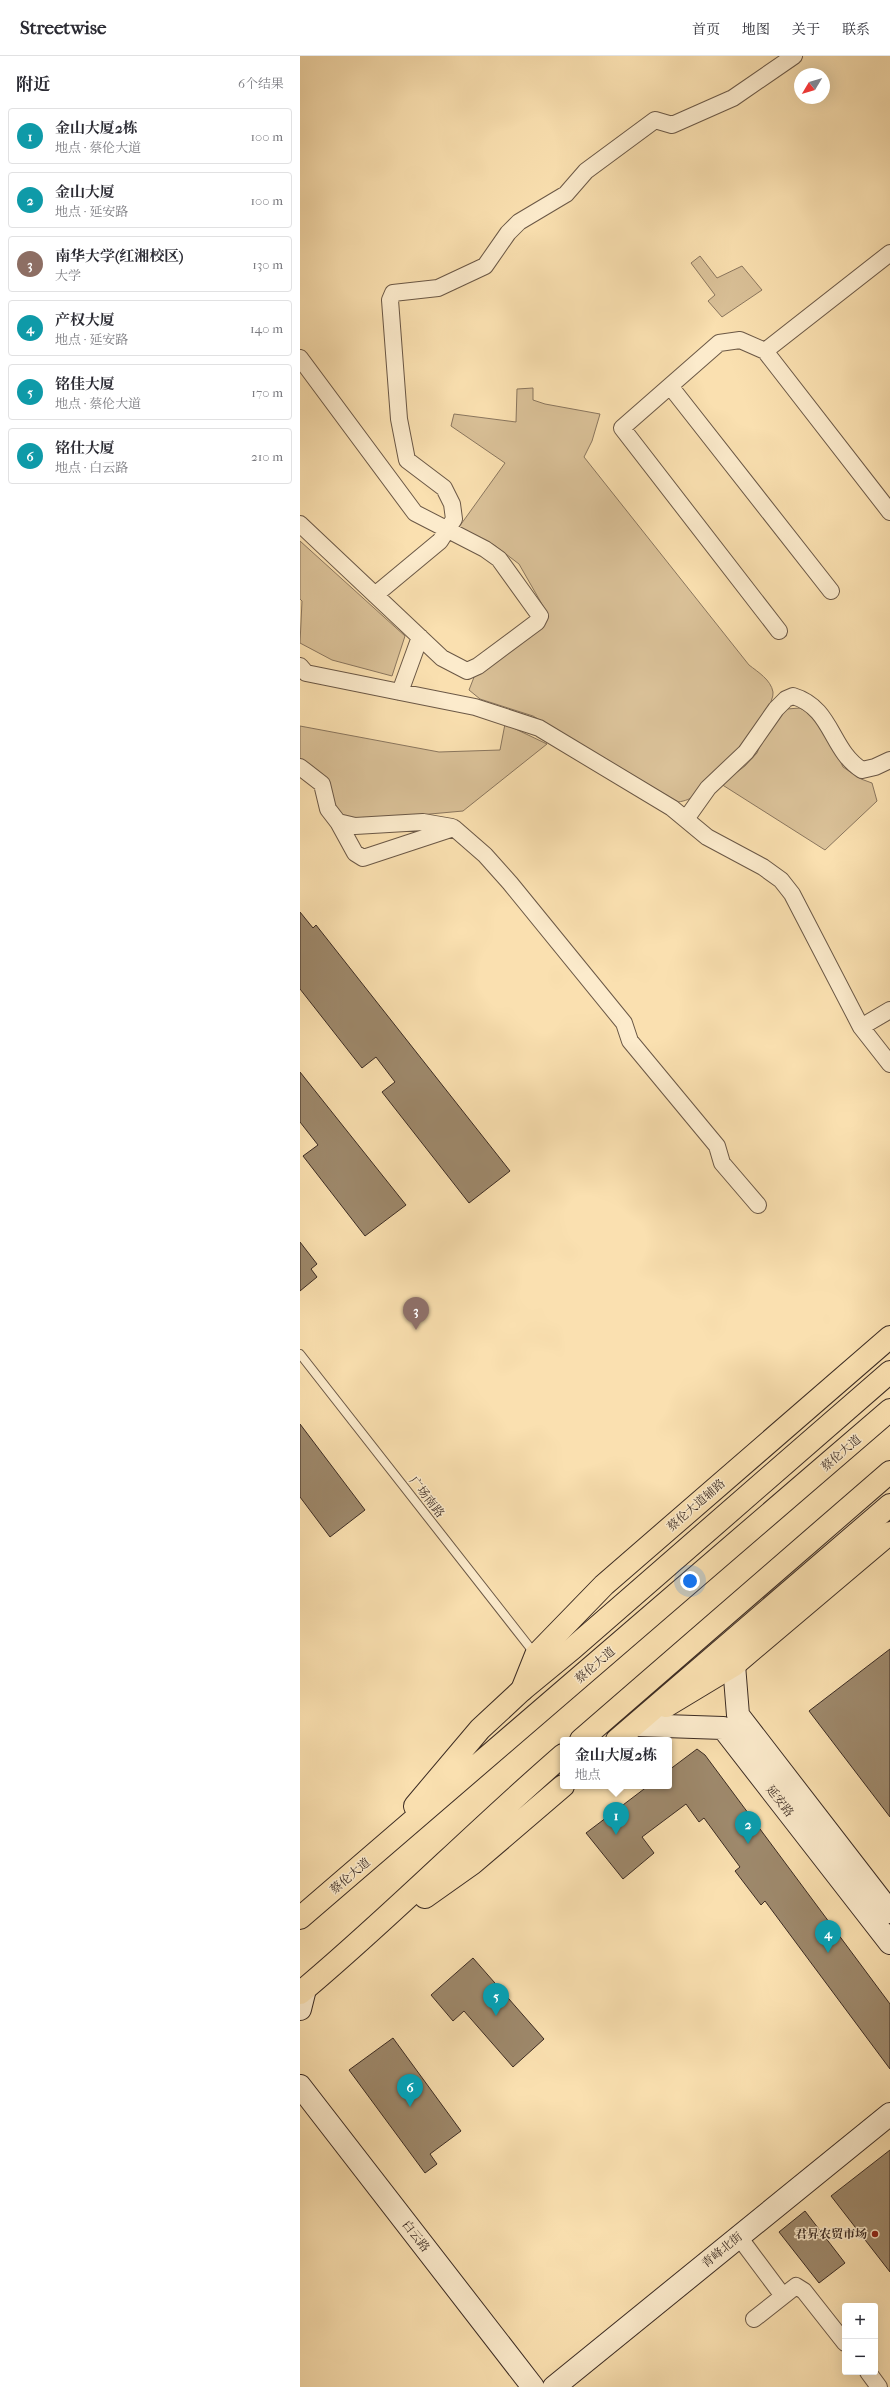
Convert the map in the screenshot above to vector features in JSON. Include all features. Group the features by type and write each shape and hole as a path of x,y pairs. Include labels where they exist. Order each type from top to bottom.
{"main road":[{"name":"蔡伦大道辅路","path":"522,1690 536,1655 604,1585 890,1337"},
{"path":"370,1858 480,1729 522,1690 573,1648 890,1372"},
{"name":"蔡伦大道","path":"300,1918 890,1410"},
{"path":"584,1737 890,1472"},
{"path":"622,1737 890,1505"},
{"path":"636,1725 734,1665 890,1533"},
{"path":"302,1997 514,1797 560,1758"},
{"path":"354,1948 473,1863 560,1789"}],"street":[{"path":"375,595 440,541 454,519 452,504 444,488 407,460 399,419 390,300 393,293 438,288 485,266 508,233 519,222 566,194 586,171 655,120 672,125 733,98 794,56"},
{"path":"765,351 890,253"},
{"path":"779,631 622,428 719,343 740,340 765,351 890,512"},
{"path":"300,358 415,513 485,549 499,559 540,616 537,622 478,666 467,671 442,658 300,524"},
{"path":"670,386 831,591"},
{"path":"400,692 420,638"},
{"path":"302,671 475,707 539,728 672,808 707,836 763,867 781,880 792,894 861,1027 890,1064"},
{"path":"686,819 708,788 746,752 776,709 786,699 793,696 807,700 818,711 851,763 862,770 875,767 890,760"},
{"path":"300,767 322,784 328,809 338,822 355,853 363,858 454,828"},
{"path":"338,822 355,826 423,822 454,828 485,856 510,883 624,1023 630,1041 717,1146 722,1163 758,1205"},
{"path":"861,1027 890,1010"},
{"name":"延安路","path":"734,1665 738,1715 890,1912"},
{"name":"延安路","path":"636,1725 723,1728 890,1943"},
{"name":"白云路","path":"300,2086 533,2387"},
{"name":"白云路","path":"300,2104 522,2387"},
{"name":"青峰北街","path":"554,2387 890,2114"},
{"path":"739,2237 784,2296"},
{"path":"754,2319 796,2286 804,2291 842,2339"},
{"path":"870,2375 879,2387"}],"lane":[{"name":"广场南路","path":"300,1354 536,1655"}],"shaded area":[{"path":"700,256 717,278 742,266 762,290 722,317 708,301 715,295 691,263"},
{"path":"533,388 533,400 545,404 600,414 592,441 584,457 749,665 764,677 772,688 773,692 771,701 764,714 742,745 705,787 688,800 678,802 533,716 480,699 469,690 476,672 547,613 519,564 494,545 459,527 505,463 451,426 454,414 516,422 517,389"},
{"path":"300,541 405,636 392,676 332,660 300,643 302,601 300,599"},
{"path":"800,708 812,715 831,741 843,767 861,779 872,783 877,801 825,850 721,784 745,766 757,753 766,731 787,709"},
{"path":"505,724 547,744 463,811 353,821 339,817 300,759 300,726 439,752 500,750"}],"building":[{"path":"300,912 313,928 316,925 510,1171 469,1203 382,1092 395,1082 376,1057 362,1068 300,989"},
{"path":"300,1072 406,1205 365,1236 303,1156 318,1145 300,1122"},
{"path":"300,1242 317,1264 311,1269 317,1277 300,1291"},
{"path":"300,1424 365,1510 330,1537 300,1497"},
{"path":"890,1649 890,1817 809,1711"},
{"path":"697,1749 705,1755 890,2004 890,2069 765,1901 761,1905 735,1871 740,1867 704,1818 699,1822 686,1804 642,1837 654,1853 623,1879 586,1833 644,1789 672,1789 672,1768"},
{"path":"473,1958 544,2039 513,2067 464,2011 453,2021 431,1995"},
{"path":"393,2038 461,2131 430,2154 437,2164 425,2173 349,2070"},
{"name":"君昇农贸市场","path":"890,2150 890,2272 831,2196"},
{"path":"805,2211 845,2263 819,2283 779,2232"}],"place":[{"name":"南华大学(红湘校区)","path":"416,1330"},
{"name":"金山大厦2栋","path":"616,1835"},
{"name":"金山大厦","path":"748,1844"},
{"name":"产权大厦","path":"828,1953"},
{"name":"铭佳大厦","path":"496,2016"},
{"name":"铭仕大厦","path":"410,2107"},
{"name":"君昇农贸市场","path":"875,2234"}]}
